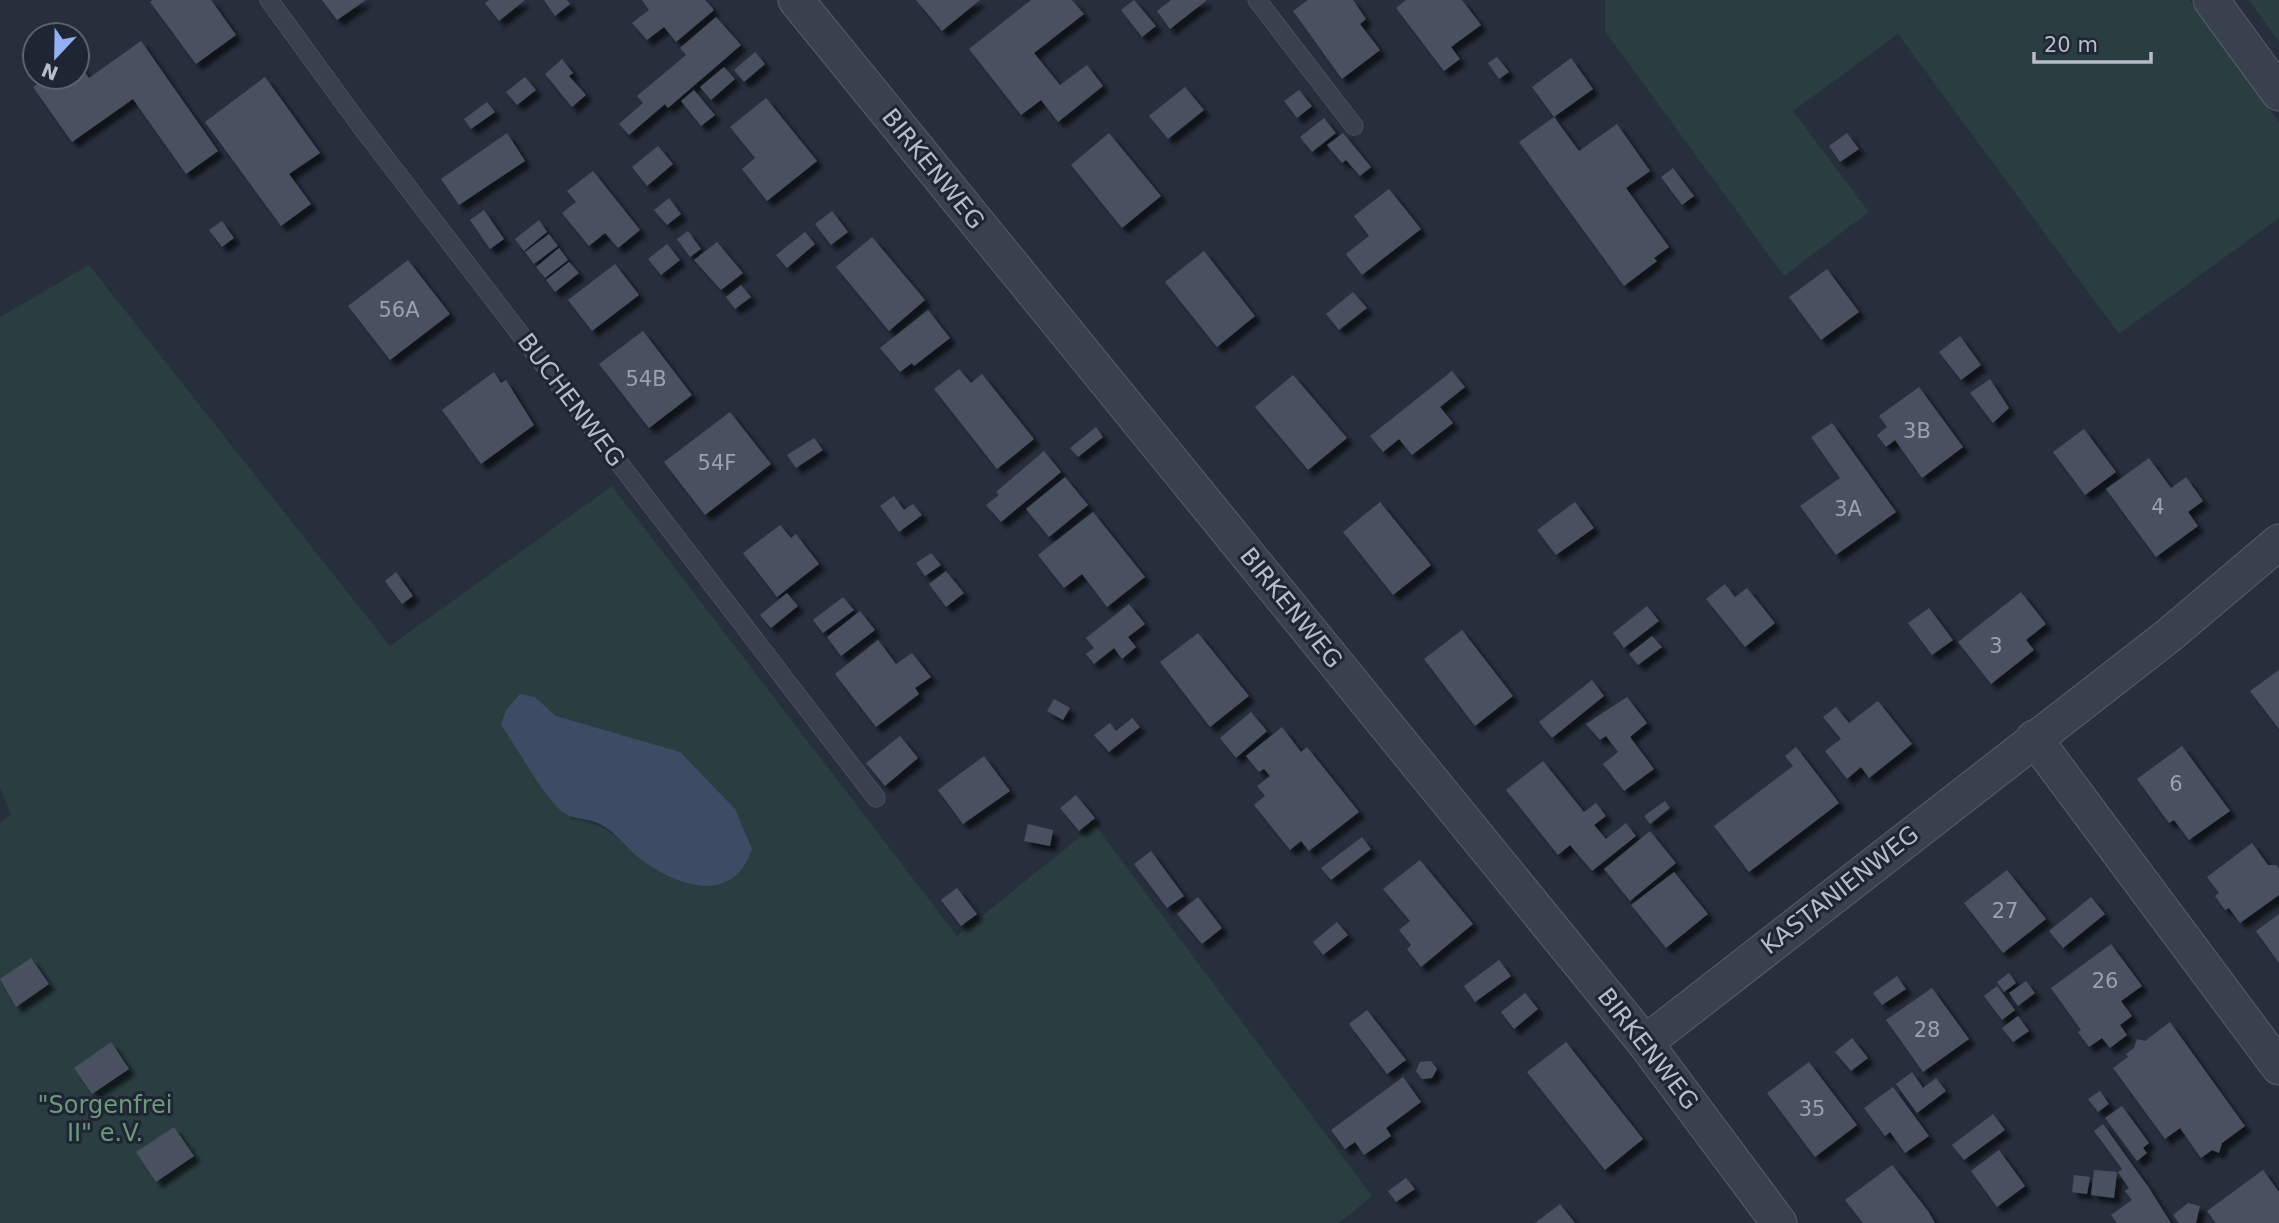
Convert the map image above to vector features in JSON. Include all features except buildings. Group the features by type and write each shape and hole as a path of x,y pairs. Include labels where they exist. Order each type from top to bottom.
{"street":[{"name":"BIRKENWEG","path":"796,0 1645,1043 1779,1223"},
{"path":"2211,0 2279,93"},
{"name":"KASTANIENWEG","path":"1645,1043 2168,636 2279,542"},
{"path":"2034,738 2279,1067"}],"lane":[{"name":"BUCHENWEG","path":"269,0 360,125 876,799"},
{"path":"1256,0 1354,126"}],"green space":[{"path":"1605,0 2189,0 2279,122 2279,218 2119,334 1898,34 1793,111 1869,212 1784,276 1605,31"},
{"path":"2249,0 2279,0 2279,42"},
{"name":"\"Sorgenfrei II\" e.V.","path":"89,265 390,646 612,486 957,936 1095,825 1372,1196 1339,1223 0,1223 0,823 11,815 0,788 0,317","holes":["535,697 556,716 628,849 616,836 603,828 572,819"]}],"water":[{"path":"520,694 535,697 556,716 680,752 735,809 752,849 743,867 732,878 719,884 704,886 689,883 673,878 643,861 604,826 564,813 544,791 501,725 506,710"}]}
